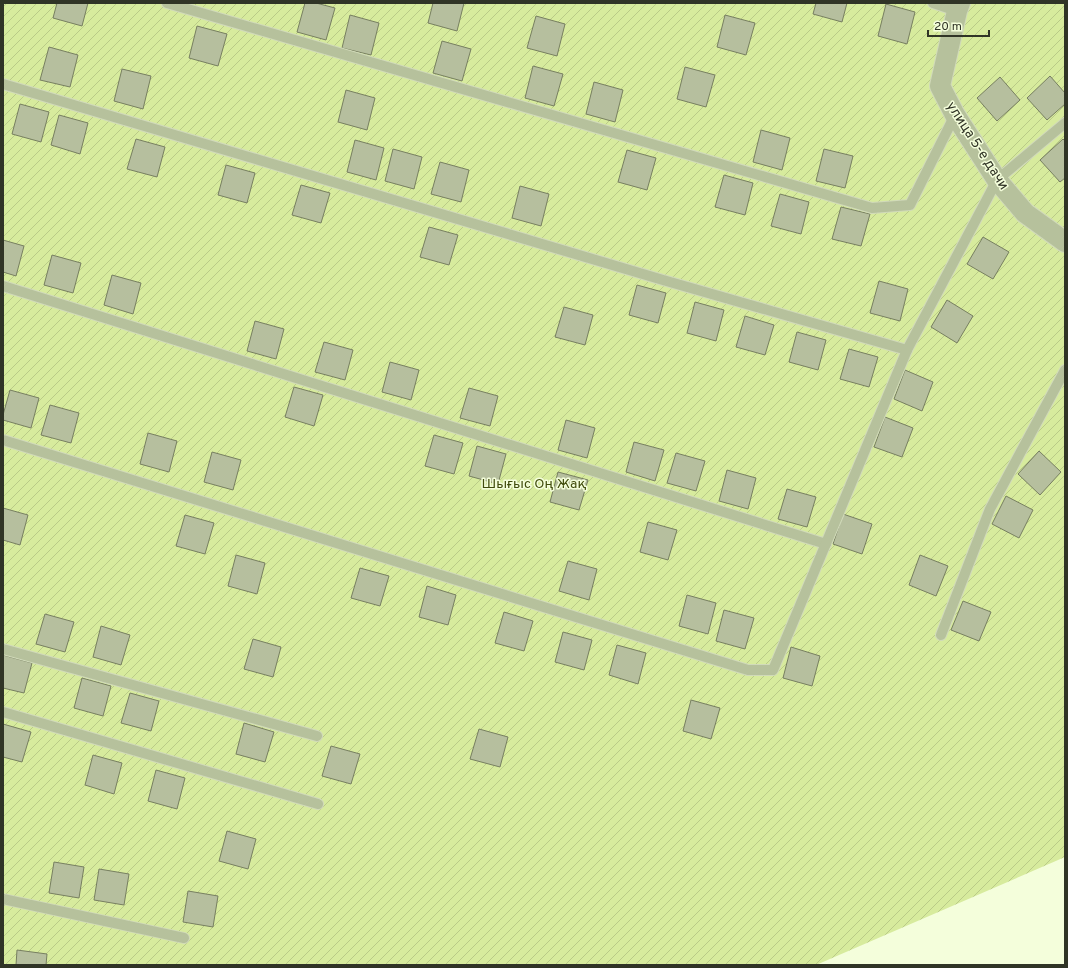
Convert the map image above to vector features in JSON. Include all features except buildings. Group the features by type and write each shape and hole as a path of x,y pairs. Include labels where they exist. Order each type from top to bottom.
{"street":[{"name":"улица 5-е дачи","path":"958,7 940,86 954,115 997,180 1025,213 1065,242"}],"lane":[{"path":"167,3 872,208 910,205 954,115"},
{"path":"933,3 958,7"},
{"path":"3,84 647,275 907,350"},
{"path":"3,440 748,670 773,670 907,350 997,180 1065,123"},
{"path":"3,286 826,544"},
{"path":"941,635 990,509 1065,370"},
{"path":"3,649 317,736"},
{"path":"3,712 318,804"},
{"path":"3,899 184,938"}],"green space":[{"name":"Шығыс Оң Жақ","path":"3,3 1065,3 1065,857 816,965 3,965"}]}
